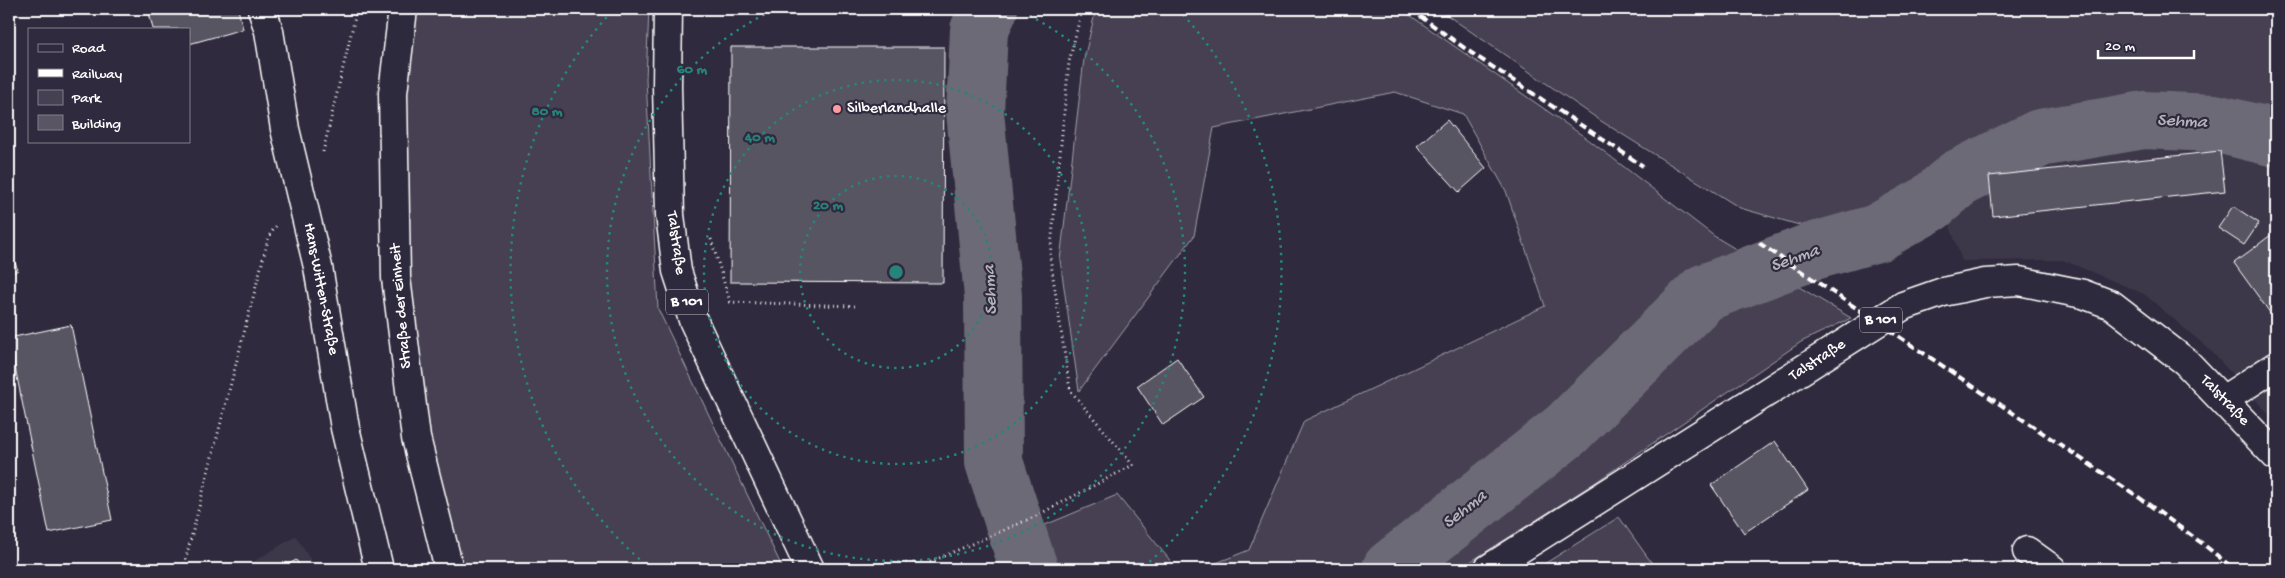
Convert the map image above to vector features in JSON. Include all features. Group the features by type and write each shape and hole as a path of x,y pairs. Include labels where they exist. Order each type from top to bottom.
{"main road":[{"name":"Hans-Witten-Straße","path":"262,9 268,31 298,192 318,267 346,428 378,569"},
{"name":"Straße der Einheit","path":"403,9 393,93 396,278 416,438 449,569"},
{"name":"Talstraße","path":"668,9 667,86 670,215 677,272 693,320 810,569"},
{"name":"Talstraße","path":"1488,569 1903,306 1943,292 1984,282 2019,281 2083,294 2112,305 2186,362 2276,456"},
{"path":"2223,400 2276,366"},
{"path":"2028,551 2052,569"}],"path":[{"path":"298,192 320,165 357,9"},
{"path":"930,562 1034,517 1133,465 1070,390 1050,257 1069,62 1082,9"},
{"path":"183,569 269,236"},
{"path":"711,238 730,302 855,306"}],"shaded area":[{"path":"2152,128 2258,143 2276,152 2276,422 2210,350 2144,294 2063,260 1962,261 1942,203 1970,179 2046,150"},
{"path":"296,536 316,569 241,569"}],"green space":[{"path":"403,9 649,9 646,79 658,309 783,569 449,569 416,437 393,93"},
{"path":"1096,9 1401,9 1589,140 1714,236 1851,318 1801,342 1593,484 1459,569 1201,569 1249,550 1304,421 1545,306 1506,191 1463,114 1395,92 1214,128 1194,236 1079,391 1060,260 1084,59"},
{"path":"1438,9 2276,9 2276,131 2208,115 2141,113 2035,133 1961,168 1834,235 1740,208 1601,121"},
{"path":"1117,495 1177,569 1041,569 1026,533"},
{"path":"1619,517 1656,569 1536,569 1541,566"}],"building":[{"path":"148,9 238,9 243,29 190,44 190,28 153,28"},
{"name":"Silberlandhalle","path":"731,47 944,47 943,283 730,282"},
{"path":"1447,120 1486,168 1459,192 1417,146"},
{"path":"2220,151 2225,191 1993,216 1989,176"},
{"path":"2233,206 2259,223 2244,245 2218,228"},
{"path":"2276,231 2276,321 2234,263"},
{"path":"9,249 18,270 9,275"},
{"path":"71,325 112,520 49,533 9,338"},
{"path":"1177,358 1204,397 1163,425 1137,386"},
{"path":"1775,441 1808,490 1744,533 1711,485"},
{"path":"296,560 302,569 281,569"}],"waterway":[{"name":"Sehma","path":"989,9 979,30 975,112 993,296 994,462 1029,569"},
{"name":"Sehma","path":"1391,569 1566,430 1704,293 1811,252 1877,233 1929,204 1959,178 2040,138 2144,120 2214,123 2276,138"}],"railway":[{"path":"1410,9 1470,52 1643,166"},
{"path":"1759,243 2137,496 2234,569"}],"place":[{"name":"Silberlandhalle","path":"837,109"}]}
